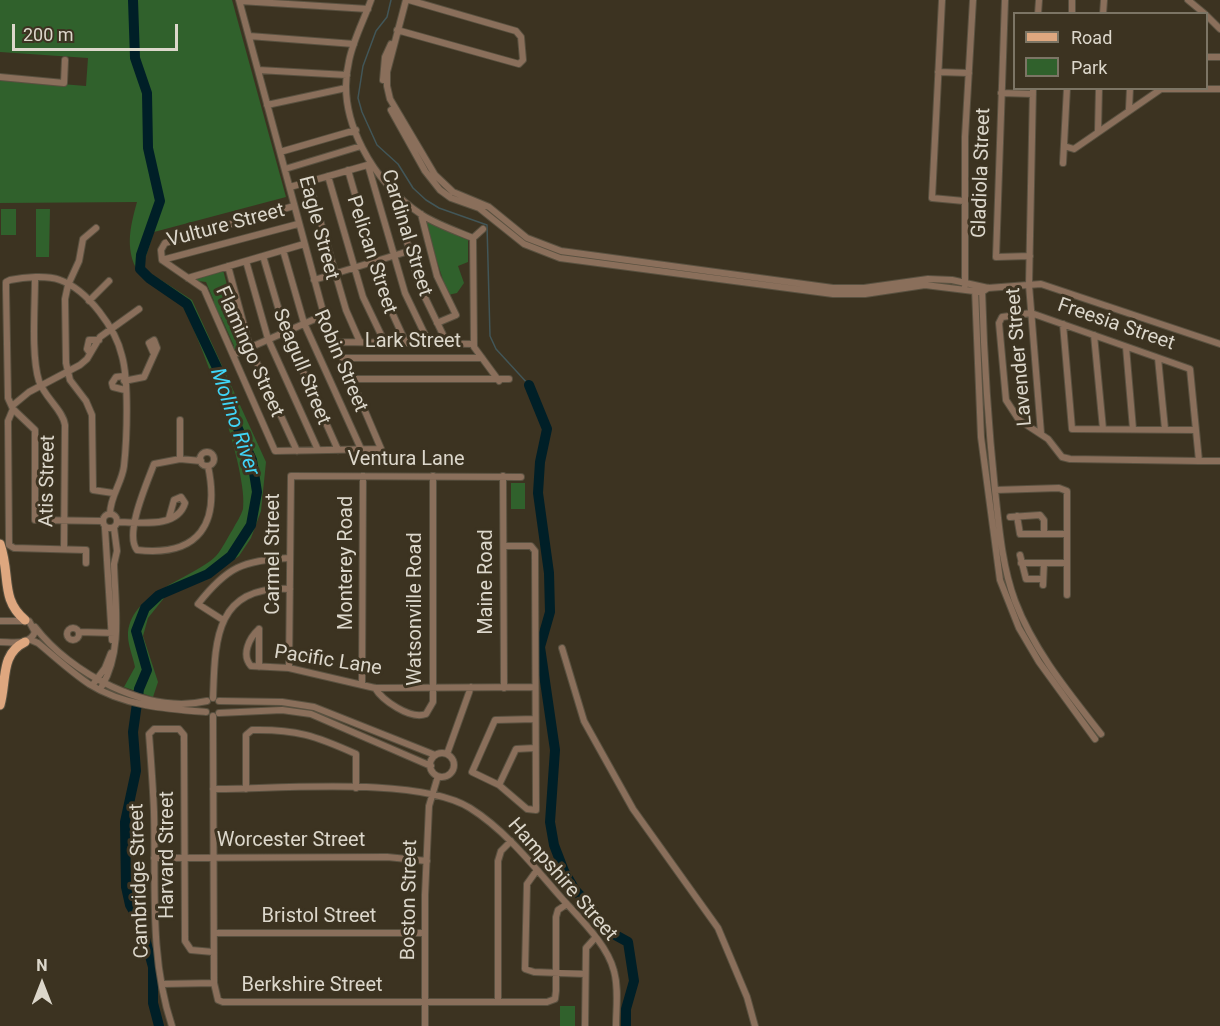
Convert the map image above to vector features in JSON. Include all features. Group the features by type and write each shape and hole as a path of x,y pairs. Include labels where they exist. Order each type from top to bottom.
{"main road":[{"path":"5,545 6,603 10,611 25,620"},
{"path":"0,705 5,686 6,658 13,648 28,641"}],"street":[{"path":"371,0 354,44 346,88 347,105 362,146 370,164 421,214 473,238"},
{"path":"397,30 519,64 523,60 521,37 516,31 407,0 385,57 383,92 425,171 435,185 451,198 478,208 508,233 542,253 560,258 833,294 865,294 926,285 965,285 980,289 1041,284 1220,344"},
{"path":"942,0 932,198 964,201"},
{"path":"965,285 964,201 973,0"},
{"name":"Gladiola Street","path":"1005,0 996,257 1030,256"},
{"path":"1188,0 1203,12"},
{"path":"239,1 368,9"},
{"name":"Eagle Street","path":"239,1 324,315 385,458"},
{"path":"1210,23 1220,29"},
{"path":"249,36 354,44"},
{"path":"0,77 64,83 65,60"},
{"path":"258,70 347,75"},
{"path":"938,72 969,73"},
{"path":"267,105 346,88"},
{"path":"1063,163 1067,90"},
{"path":"1098,132 1099,90"},
{"path":"1129,109 1130,90"},
{"path":"1064,146 1074,149 1158,90"},
{"name":"Gladiola Street","path":"1001,93 1033,91"},
{"name":"Lavender Street","path":"1033,91 1029,285 1041,433 1066,458 1220,461"},
{"path":"280,152 356,130"},
{"path":"285,169 362,146"},
{"path":"290,187 370,164"},
{"name":"Cardinal Street","path":"370,164 405,293 429,343"},
{"path":"348,170 386,300 406,343"},
{"name":"Pelican Street","path":"328,176 363,297 385,343"},
{"path":"309,182 335,274 360,342"},
{"path":"392,187 419,285 447,343"},
{"path":"162,260 161,250 165,243 294,206"},
{"path":"421,214 437,276 456,315 437,323"},
{"name":"Vulture Street","path":"162,260 298,224"},
{"path":"96,228 83,239 79,261 68,285 65,299 67,372 86,401 92,415 93,490 113,493"},
{"path":"483,229 473,238 473,344 499,381"},
{"path":"188,278 304,244"},
{"name":"Robin Street","path":"283,250 304,323 361,449"},
{"path":"314,280 409,251"},
{"path":"263,256 285,331 338,450"},
{"name":"Flamingo Street","path":"162,260 204,289 275,451 297,450"},
{"name":"Seagull Street","path":"246,261 268,339 318,450"},
{"path":"228,266 250,348 297,450 381,448"},
{"path":"102,687 114,659 112,589 104,524 110,514 113,493 124,465 123,357 111,328 89,301 68,285 55,279 35,278 19,278 6,282 8,398 13,407 35,430 35,520 64,520 104,524 115,525 160,522 169,518"},
{"name":"Atis Street","path":"35,278 37,365 41,386 65,421 64,549"},
{"path":"89,301 109,281"},
{"path":"980,289 985,403 1004,559 1012,603"},
{"path":"980,289 978,387 986,491 996,561 1012,603 1044,658 1098,737"},
{"path":"86,563 86,550 5,545 8,540 8,421 13,407 41,386 80,365 111,328 139,309"},
{"path":"1031,313 1008,314 1000,320 1003,387 1006,400 1018,420 1041,433"},
{"name":"Freesia Street","path":"1031,313 1190,369 1196,430"},
{"path":"233,355 324,315"},
{"path":"1063,324 1072,429 1196,430 1199,461"},
{"path":"1094,335 1103,429"},
{"path":"337,342 473,344"},
{"path":"1126,347 1133,429"},
{"path":"124,390 112,387 116,377 142,379 152,362 153,352"},
{"name":"Lark Street","path":"344,358 482,358"},
{"path":"1158,358 1165,429"},
{"path":"352,379 499,381 509,379"},
{"path":"180,420 180,459"},
{"path":"201,461 204,453 212,454 214,462 208,466"},
{"path":"180,459 201,461 208,466 213,495 212,510 202,531 186,545 172,549 137,550 133,540 133,522 154,464 180,459"},
{"name":"Ventura Lane","path":"291,476 521,477"},
{"name":"Carmel Street","path":"289,668 291,476"},
{"name":"Monterey Road","path":"362,685 363,476"},
{"name":"Watsonville Road","path":"375,688 383,699 422,716 430,710 433,687 433,476"},
{"name":"Maine Road","path":"503,476 504,688"},
{"path":"995,490 1066,489 1067,595"},
{"path":"110,514 116,517 117,550 112,589"},
{"path":"1044,534 1042,516 1013,517 1020,534 1044,534 1067,534"},
{"path":"504,546 531,546 535,551 536,810 527,809 499,785 472,772 495,720 535,719"},
{"path":"1020,555 1026,579 1043,582 1044,563"},
{"path":"223,621 198,604 215,582 242,564 290,558"},
{"path":"1021,563 1067,563"},
{"path":"206,712 213,700 214,647 223,621 239,601 258,590 290,589"},
{"path":"0,621 25,620 94,683"},
{"path":"28,641 35,627"},
{"path":"259,629 259,667 251,666 246,656 248,645 259,629"},
{"path":"79,632 113,633"},
{"path":"94,683 110,659 113,633"},
{"path":"0,642 38,643 94,683 151,703 216,715 282,710 311,714 430,766 438,776 446,776 454,767 453,760 447,754"},
{"path":"562,648 584,721 633,809 718,928 747,997 755,1026"},
{"name":"Pacific Lane","path":"259,667 289,668 375,688 535,687"},
{"path":"447,754 471,687"},
{"path":"151,703 213,700 282,702 314,707 435,756 447,754"},
{"name":"Berkshire Street","path":"213,700 222,708 216,715 213,789 214,994 224,1002 547,1002 555,999 556,917 558,910 567,904"},
{"name":"Cambridge Street","path":"172,1026 162,984 156,924 149,734 154,729 179,729 184,735"},
{"path":"246,789 246,735 252,730 278,729 309,734 356,754 356,788"},
{"name":"Harvard Street","path":"184,735 187,947 190,950 213,952"},
{"path":"499,785 516,749 536,748"},
{"path":"430,766 435,756"},
{"name":"Boston Street","path":"425,1026 425,933 430,794 438,776"},
{"name":"Hampshire Street","path":"213,789 409,790 430,794 470,808 511,841 595,938 614,970 616,1026"},
{"path":"498,1002 498,861 501,851 511,841"},
{"name":"Worcester Street","path":"154,858 387,857 427,861"},
{"path":"537,870 527,885 525,969 528,972 585,974"},
{"name":"Bristol Street","path":"214,933 425,933"},
{"path":"585,1026 586,948 595,938"},
{"path":"162,984 214,983"}],"green space":[{"path":"0,0 232,0 286,197 154,232 142,268 192,300 266,462 261,511 251,538 239,556 206,580 168,593 148,618 143,636 158,682 153,697 124,687 135,667 128,640 131,621 138,609 149,598 205,565 221,550 243,509 239,467 222,406 182,305 172,295 144,277 134,264 130,241 137,202 0,203 0,79 86,86 88,58 0,52"},
{"path":"1,209 16,209 16,235 1,235"},
{"path":"36,209 50,209 49,257 36,257"},
{"path":"423,219 468,240 468,262 458,266 464,283 457,293 448,295"},
{"path":"222,266 234,312 231,313 239,343 242,342 243,346 231,351 230,348 234,346 221,317 217,318 210,303 214,301 206,282 198,281 193,276"},
{"path":"511,483 525,483 525,509 511,509"},
{"path":"560,1006 575,1006 575,1026 560,1026"}],"waterway":[{"name":"Molino River","path":"133,0 135,58 147,93 148,148 160,201 141,255 140,269 149,278 187,304 219,372 231,413 252,460 257,492 251,525 231,556 208,574 159,595 145,608 136,631 147,670 139,689 133,732 136,771 125,822 126,887 130,905 141,924 153,967 153,1003 159,1026"},
{"path":"391,0 387,17 376,31 363,66 358,98 362,112 377,145 398,164 413,188 426,200 439,208 487,225 490,336 496,349 529,385"},
{"path":"529,385 547,429 540,462 538,493 549,573 550,612 540,647 555,750 550,822 554,845 564,871 575,890 608,931 628,942 634,981 626,1009 626,1026"}]}
